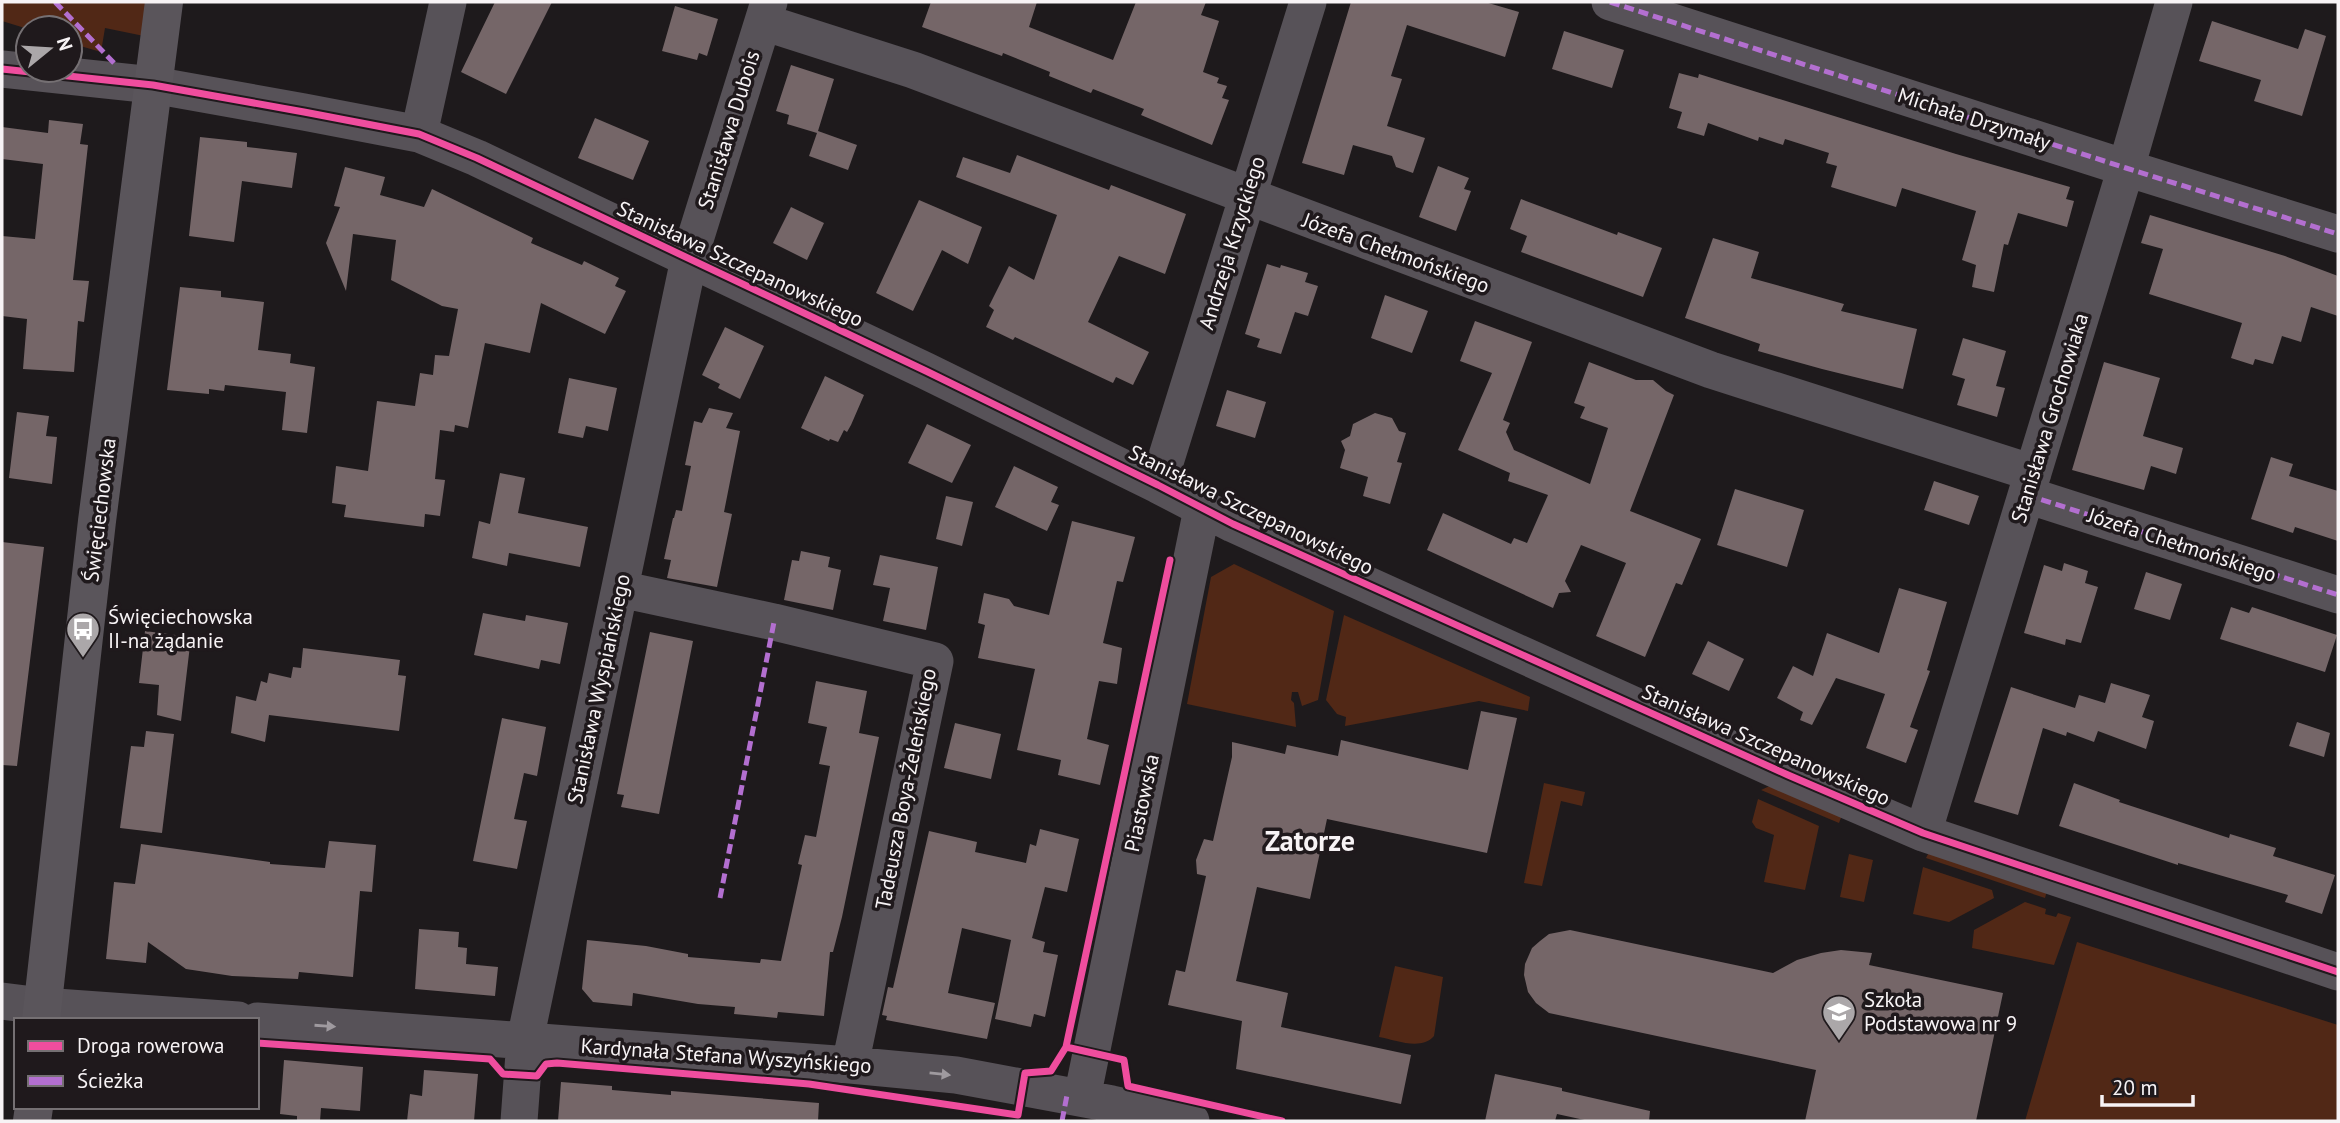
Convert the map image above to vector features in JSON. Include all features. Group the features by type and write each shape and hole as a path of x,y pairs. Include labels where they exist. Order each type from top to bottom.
{"street":[{"name":"Święciechowska","path":"42,1013 97,521 164,2"},
{"path":"419,134 448,2"},
{"name":"Andrzeja Krzyckiego","path":"1158,485 1308,2"},
{"name":"Michała Drzymały","path":"1610,2 2338,234"},
{"name":"Stanisława Grochowiaka","path":"1923,833 2174,2"},
{"name":"Józefa Chełmońskiego","path":"766,12 1246,197 1711,370 2338,595"},
{"name":"Stanisława Dubois","path":"690,259 766,12"},
{"name":"Stanisława Szczepanowskiego","path":"2,69 153,85 419,134 477,158 690,259 1158,485 1202,509 1775,769 1923,833 2338,972"},
{"name":"Stanisława Wyspiańskiego","path":"519,1121 525,1040 690,259"},
{"name":"Piastowska","path":"1070,1105 1202,509"},
{"name":"Tadeusza Boya-Żeleńskiego","path":"620,589 774,622 935,661 850,1065"},
{"path":"2,1001 42,1013 182,1018"},
{"name":"Kardynała Stefana Wyszyńskiego","path":"259,1021 956,1075 1070,1105 1191,1121"}],"shaded area":[{"path":"2,2 149,2 144,36 105,28 101,52 84,47 84,14 14,14 14,25 2,21"},
{"path":"1234,564 1334,611 1318,700 1302,706 1298,692 1292,692 1296,727 1187,704 1211,577"},
{"path":"1344,615 1530,697 1528,711 1479,701 1345,726 1346,717 1337,714 1326,700"},
{"path":"1544,783 1585,792 1582,806 1561,801 1542,886 1524,883"},
{"path":"1772,785 1842,815 1839,823 1761,790"},
{"path":"1758,799 1819,826 1805,890 1764,882 1774,835 1756,828 1752,822"},
{"path":"1929,852 2047,891 2045,898 1926,858"},
{"path":"1849,854 1873,860 1864,902 1840,897"},
{"path":"1923,867 1992,890 1994,898 1949,922 1913,914"},
{"path":"2025,902 2046,909 2045,914 2056,917 2058,913 2071,917 2054,965 1972,948 1974,930"},
{"path":"2077,942 2338,1025 2338,1121 2025,1121"},
{"path":"1395,966 1443,977 1434,1036 1422,1043 1379,1037"}],"building":[{"path":"495,2 552,2 506,94 461,72"},
{"path":"931,2 1037,2 1029,27 1113,60 1136,2 1206,2 1201,15 1219,21 1203,72 1219,78 1217,83 1227,86 1222,98 1229,100 1212,145 1141,115 1144,109 1093,89 1091,93 1049,76 1050,72 1003,53 1002,56 922,27"},
{"path":"1351,2 1485,2 1519,12 1505,57 1407,25 1391,76 1402,79 1387,126 1425,138 1413,173 1396,167 1392,156 1353,145 1344,175 1302,163"},
{"path":"675,6 718,19 707,56 699,53 697,60 662,51"},
{"path":"2212,21 2298,49 2305,29 2326,36 2302,116 2254,101 2261,80 2199,61"},
{"path":"1564,31 1624,50 1612,88 1552,69"},
{"path":"791,65 834,79 818,131 857,145 848,170 809,156 817,133 787,124 789,115 776,111"},
{"path":"1679,73 1698,78 1699,74 2070,187 2066,199 2074,201 2067,227 2018,213 2008,245 2004,244 1994,292 1972,287 1976,265 1962,260 1976,211 1902,188 1896,207 1831,187 1837,166 1826,163 1829,153 1785,139 1783,145 1759,137 1758,141 1708,123 1704,136 1677,128 1682,112 1669,108"},
{"path":"595,118 649,141 633,180 578,158"},
{"path":"49,120 83,124 80,144 88,145 73,280 89,281 84,322 78,321 74,372 23,369 27,319 2,316 2,236 35,239 43,164 2,159 2,127 48,133"},
{"path":"200,137 247,142 247,147 297,153 292,188 242,181 234,242 189,236"},
{"path":"1017,155 1109,190 1111,185 1186,214 1165,274 1119,256 1088,322 1149,352 1133,385 1116,377 1113,383 1015,337 1013,340 986,327 994,310 989,306 1009,266 1034,280 1057,215 956,177 963,157 1010,173"},
{"path":"1438,166 1469,178 1464,189 1471,191 1456,231 1419,217"},
{"path":"345,167 385,177 380,195 424,207 432,189 533,238 531,243 582,265 584,261 619,278 615,286 626,291 605,334 541,303 530,353 485,343 468,428 455,425 454,432 440,430 435,479 445,480 440,516 425,514 424,527 344,517 346,505 332,503 336,466 368,471 377,401 415,406 420,373 433,375 435,355 449,356 458,309 442,306 391,280 396,240 353,234 346,291 326,243 340,207 334,206"},
{"path":"1521,199 1617,235 1618,232 1662,248 1643,297 1521,252 1527,236 1510,229"},
{"path":"919,200 982,227 968,264 942,250 913,311 876,293"},
{"path":"791,207 824,223 807,260 773,243"},
{"path":"2150,215 2285,256 2338,276 2338,316 2311,307 2301,342 2282,336 2273,364 2255,359 2253,365 2231,358 2242,323 2149,294 2163,249 2141,243"},
{"path":"1713,238 1759,252 1751,278 1844,304 1841,311 1917,329 1903,389 1758,351 1760,344 1685,318"},
{"path":"1267,264 1308,273 1305,282 1318,286 1308,316 1295,312 1281,354 1257,347 1260,339 1245,334"},
{"path":"180,287 221,291 221,297 264,302 258,350 291,354 290,363 315,367 307,433 282,430 286,392 225,385 224,391 209,389 209,394 167,390"},
{"path":"1385,295 1428,311 1412,353 1371,338"},
{"path":"1475,321 1532,342 1503,420 1510,423 1506,432 1514,450 1590,484 1608,428 1580,418 1585,407 1574,403 1589,362 1636,380 1653,380 1674,395 1630,511 1701,539 1682,585 1676,583 1645,657 1596,636 1626,563 1581,545 1565,581 1571,592 1559,593 1553,608 1427,550 1443,513 1511,544 1514,538 1527,543 1548,495 1508,481 1510,473 1458,450 1492,373 1460,361"},
{"path":"725,327 764,346 740,399 718,388 720,384 702,375"},
{"path":"1963,338 2006,351 1996,386 2005,388 1997,417 1957,405 1965,379 1952,375"},
{"path":"2104,362 2160,378 2143,436 2183,448 2176,474 2151,466 2144,490 2072,470"},
{"path":"825,376 864,395 851,425 847,432 844,430 838,442 829,441 801,428"},
{"path":"569,378 617,388 608,431 586,426 583,438 558,433"},
{"path":"1227,390 1266,402 1255,438 1216,426"},
{"path":"709,408 733,413 726,428 740,431 724,512 732,514 717,587 667,578 671,560 664,559 676,510 682,511 691,466 685,465 694,421 702,423"},
{"path":"17,412 49,416 46,436 57,437 52,484 9,478"},
{"path":"1375,413 1392,418 1399,431 1406,433 1397,462 1402,463 1390,504 1363,496 1368,477 1340,468 1345,450 1341,441 1350,436 1353,424"},
{"path":"927,424 971,445 952,483 908,463"},
{"path":"2271,457 2293,464 2289,476 2338,491 2338,541 2295,527 2293,533 2251,519"},
{"path":"1014,466 1058,487 1051,502 1059,505 1047,531 995,507"},
{"path":"500,473 525,478 518,513 588,527 580,567 509,553 507,566 472,558 479,521 490,524"},
{"path":"1934,481 1979,496 1969,525 1924,510"},
{"path":"1735,489 1804,510 1787,567 1717,545"},
{"path":"946,496 973,502 962,546 936,539"},
{"path":"1072,521 1135,537 1123,582 1117,581 1103,643 1122,648 1117,684 1099,681 1087,739 1109,745 1100,785 1058,775 1061,760 1017,750 1035,669 978,658 985,625 978,623 984,593 1009,599 1014,606 1049,615"},
{"path":"2,542 44,547 17,766 2,765"},
{"path":"801,551 830,557 828,567 841,570 833,610 784,600 792,560 799,561"},
{"path":"880,555 938,567 926,630 883,621 890,588 873,585"},
{"path":"2064,563 2088,571 2085,583 2098,587 2081,643 2066,639 2065,645 2024,633 2044,565 2062,571"},
{"path":"2146,572 2182,584 2170,620 2134,609"},
{"path":"1899,588 1947,602 1927,670 1930,671 1910,727 1918,730 1906,763 1866,748 1885,694 1836,678 1812,725 1800,720 1803,712 1777,698 1793,666 1813,676 1827,633 1879,653"},
{"path":"2231,607 2249,613 2252,607 2337,635 2325,672 2220,639"},
{"path":"483,613 525,621 526,615 568,623 560,664 541,660 539,669 474,655"},
{"path":"145,631 191,637 181,721 157,715 159,685 139,683"},
{"path":"650,632 693,641 659,814 621,807 624,795 617,794"},
{"path":"1708,641 1744,659 1729,691 1692,674"},
{"path":"303,648 400,660 398,675 406,676 399,731 269,715 265,742 231,733 236,696 256,701 261,681 267,683 269,673 291,678 293,667 301,668"},
{"path":"816,681 867,691 859,733 879,737 842,917 833,952 830,952 824,1016 778,1012 777,1018 734,1014 735,1007 633,993 632,1006 593,1002 582,989 587,940 646,946 688,954 688,957 760,963 761,959 781,961 802,865 798,864 805,835 816,837 830,766 819,764 827,727 808,723"},
{"path":"2111,683 2150,695 2142,717 2154,721 2146,749 2098,731 2094,742 2067,732 2066,736 2043,728 2018,815 1974,802 2011,687 2075,708 2079,695 2105,703"},
{"path":"1481,711 1517,718 1487,853 1327,819 1310,899 1257,887 1236,981 1288,993 1281,1027 1411,1055 1401,1104 1236,1069 1242,1021 1168,1005 1176,970 1185,972 1206,876 1197,874 1196,860 1204,839 1213,841 1232,757 1232,742 1285,754 1287,745 1338,756 1341,740 1468,770"},
{"path":"502,718 546,727 537,776 524,773 514,819 527,821 517,869 473,861"},
{"path":"2297,722 2330,733 2324,757 2289,746"},
{"path":"955,723 1001,734 991,779 944,768"},
{"path":"146,731 174,734 162,833 120,828 131,746 144,747"},
{"path":"2074,783 2120,800 2119,802 2229,838 2230,834 2276,848 2273,856 2335,875 2322,914 2285,902 2288,895 2178,865 2059,826"},
{"path":"1040,829 1079,839 1067,892 1045,887 1032,938 1045,942 1043,952 1058,955 1045,1017 1034,1014 1031,1027 995,1019 1011,940 962,928 948,993 995,1003 987,1039 886,1020 887,1016 882,1015 888,987 893,988 929,831 977,842 975,852 1026,863 1030,844 1036,846"},
{"path":"329,841 376,845 372,892 360,891 353,977 299,972 298,979 232,976 186,969 148,942 146,963 106,959 114,882 135,884 141,844 270,864 325,868"},
{"path":"419,929 459,932 458,947 467,948 466,964 498,967 495,996 415,989"},
{"name":"Szkoła Podstawowa nr 9","path":"1570,930 1773,973 1797,960 1821,953 1841,950 1872,953 1869,965 2003,993 1976,1121 1805,1121 1816,1070 1549,1013 1536,1003 1528,992 1524,975 1525,964 1532,948 1549,934"},
{"path":"284,1060 363,1067 360,1111 321,1108 320,1121 297,1121 297,1116 280,1114"},
{"path":"424,1070 478,1074 474,1121 407,1121 410,1094 422,1096"},
{"path":"1495,1074 1650,1111 1649,1121 1589,1121 1557,1114 1555,1121 1485,1121"},
{"path":"561,1082 671,1095 671,1091 819,1103 818,1121 558,1121"}],"marked path":[{"path":"55,2 114,63"},
{"path":"1610,2 2338,234"},
{"path":"2027,495 2338,595"},
{"path":"720,898 774,622"},
{"path":"1062,1121 1067,1095"}],"cycle path":[{"path":"2,69 153,85 419,134 477,158 926,371 1233,524 1788,775 1923,833 2338,972"},
{"path":"259,1043 490,1059 503,1074 537,1076 546,1064 557,1063 809,1084 1018,1115 1025,1073 1051,1071 1066,1047 1170,560"},
{"path":"1066,1047 1124,1060 1128,1086 1282,1121"}],"place":[{"name":"Święciechowska II-na żądanie","path":"83,659"},
{"name":"Szkoła Podstawowa nr 9","path":"1839,1042"}],"district":[{"name":"Zatorze","path":"1310,841"}]}
